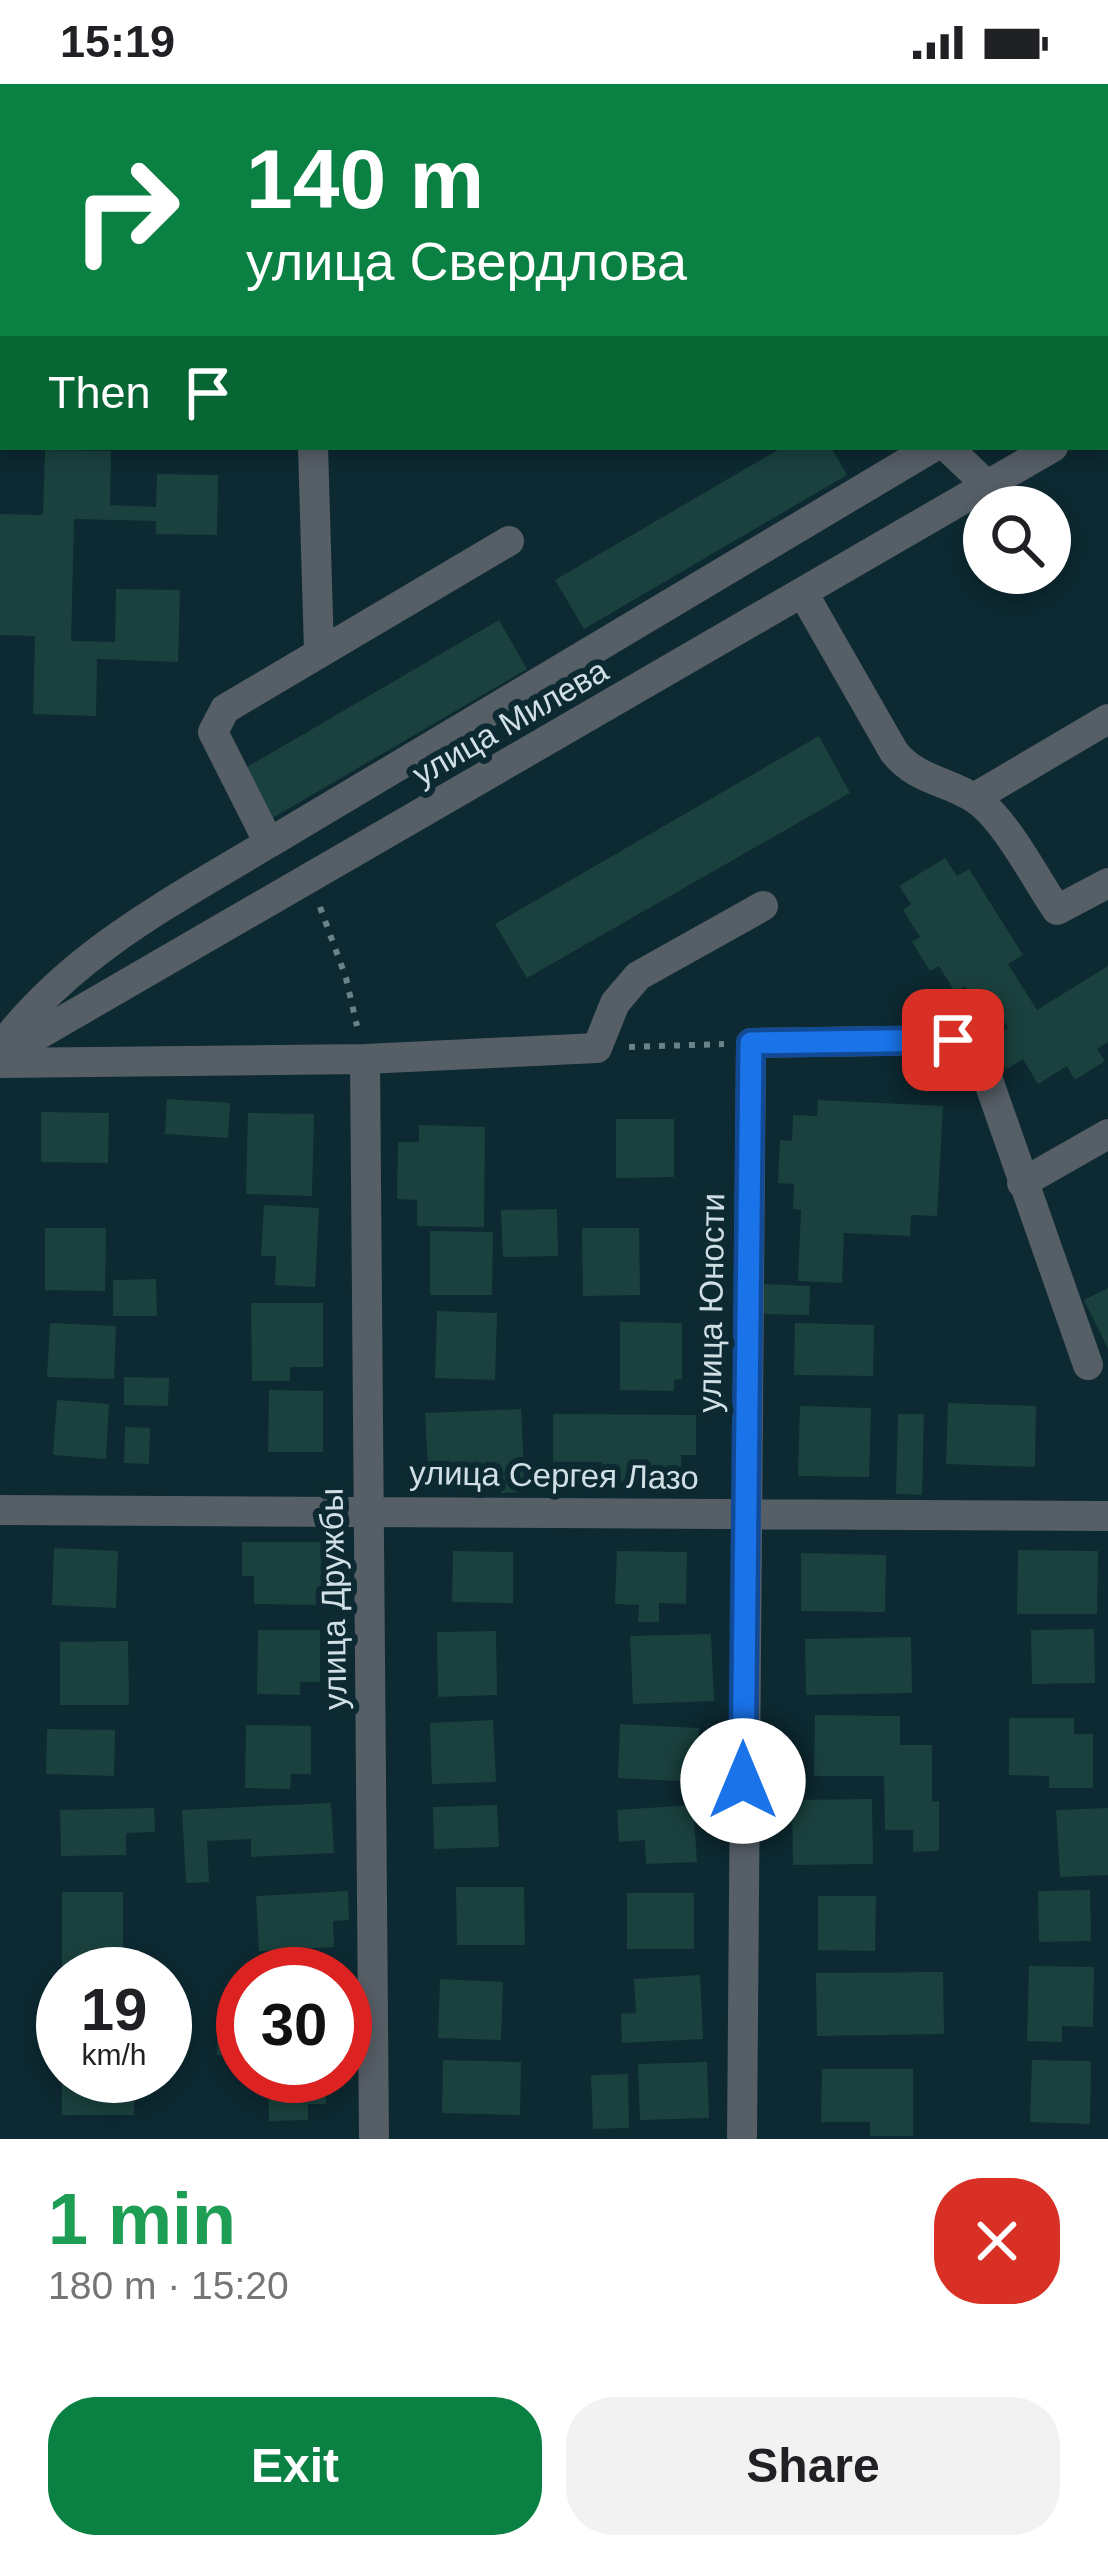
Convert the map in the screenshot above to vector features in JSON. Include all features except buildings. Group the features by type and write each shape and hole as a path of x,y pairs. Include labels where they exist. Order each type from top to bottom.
{"street":[{"path":"313,450 319,650"},
{"path":"0,1056 66,975 114,937 928,450"},
{"path":"950,450 988,485"},
{"name":"улица Милева","path":"0,1056 1048,450"},
{"path":"269,843 213,732 224,709 508,542"},
{"path":"803,593 908,770 974,798 993,816 1057,910 1108,883"},
{"path":"974,798 1108,719"},
{"path":"0,1056 365,1059 597,1048 615,1003 638,976 763,906"},
{"path":"751,1043 968,1043 979,1054 1088,1365"},
{"name":"улица Юности","path":"742,2139 751,1043"},
{"name":"улица Дружбы","path":"365,1059 374,2139"},
{"path":"1022,1184 1108,1134"},
{"name":"улица Сергея Лазо","path":"0,1510 1108,1516"}],"path":[{"path":"310,880 346,978 365,1059"},
{"path":"597,1048 751,1043"}],"route":[{"path":"743,1781 751,1043 953,1040"}]}
